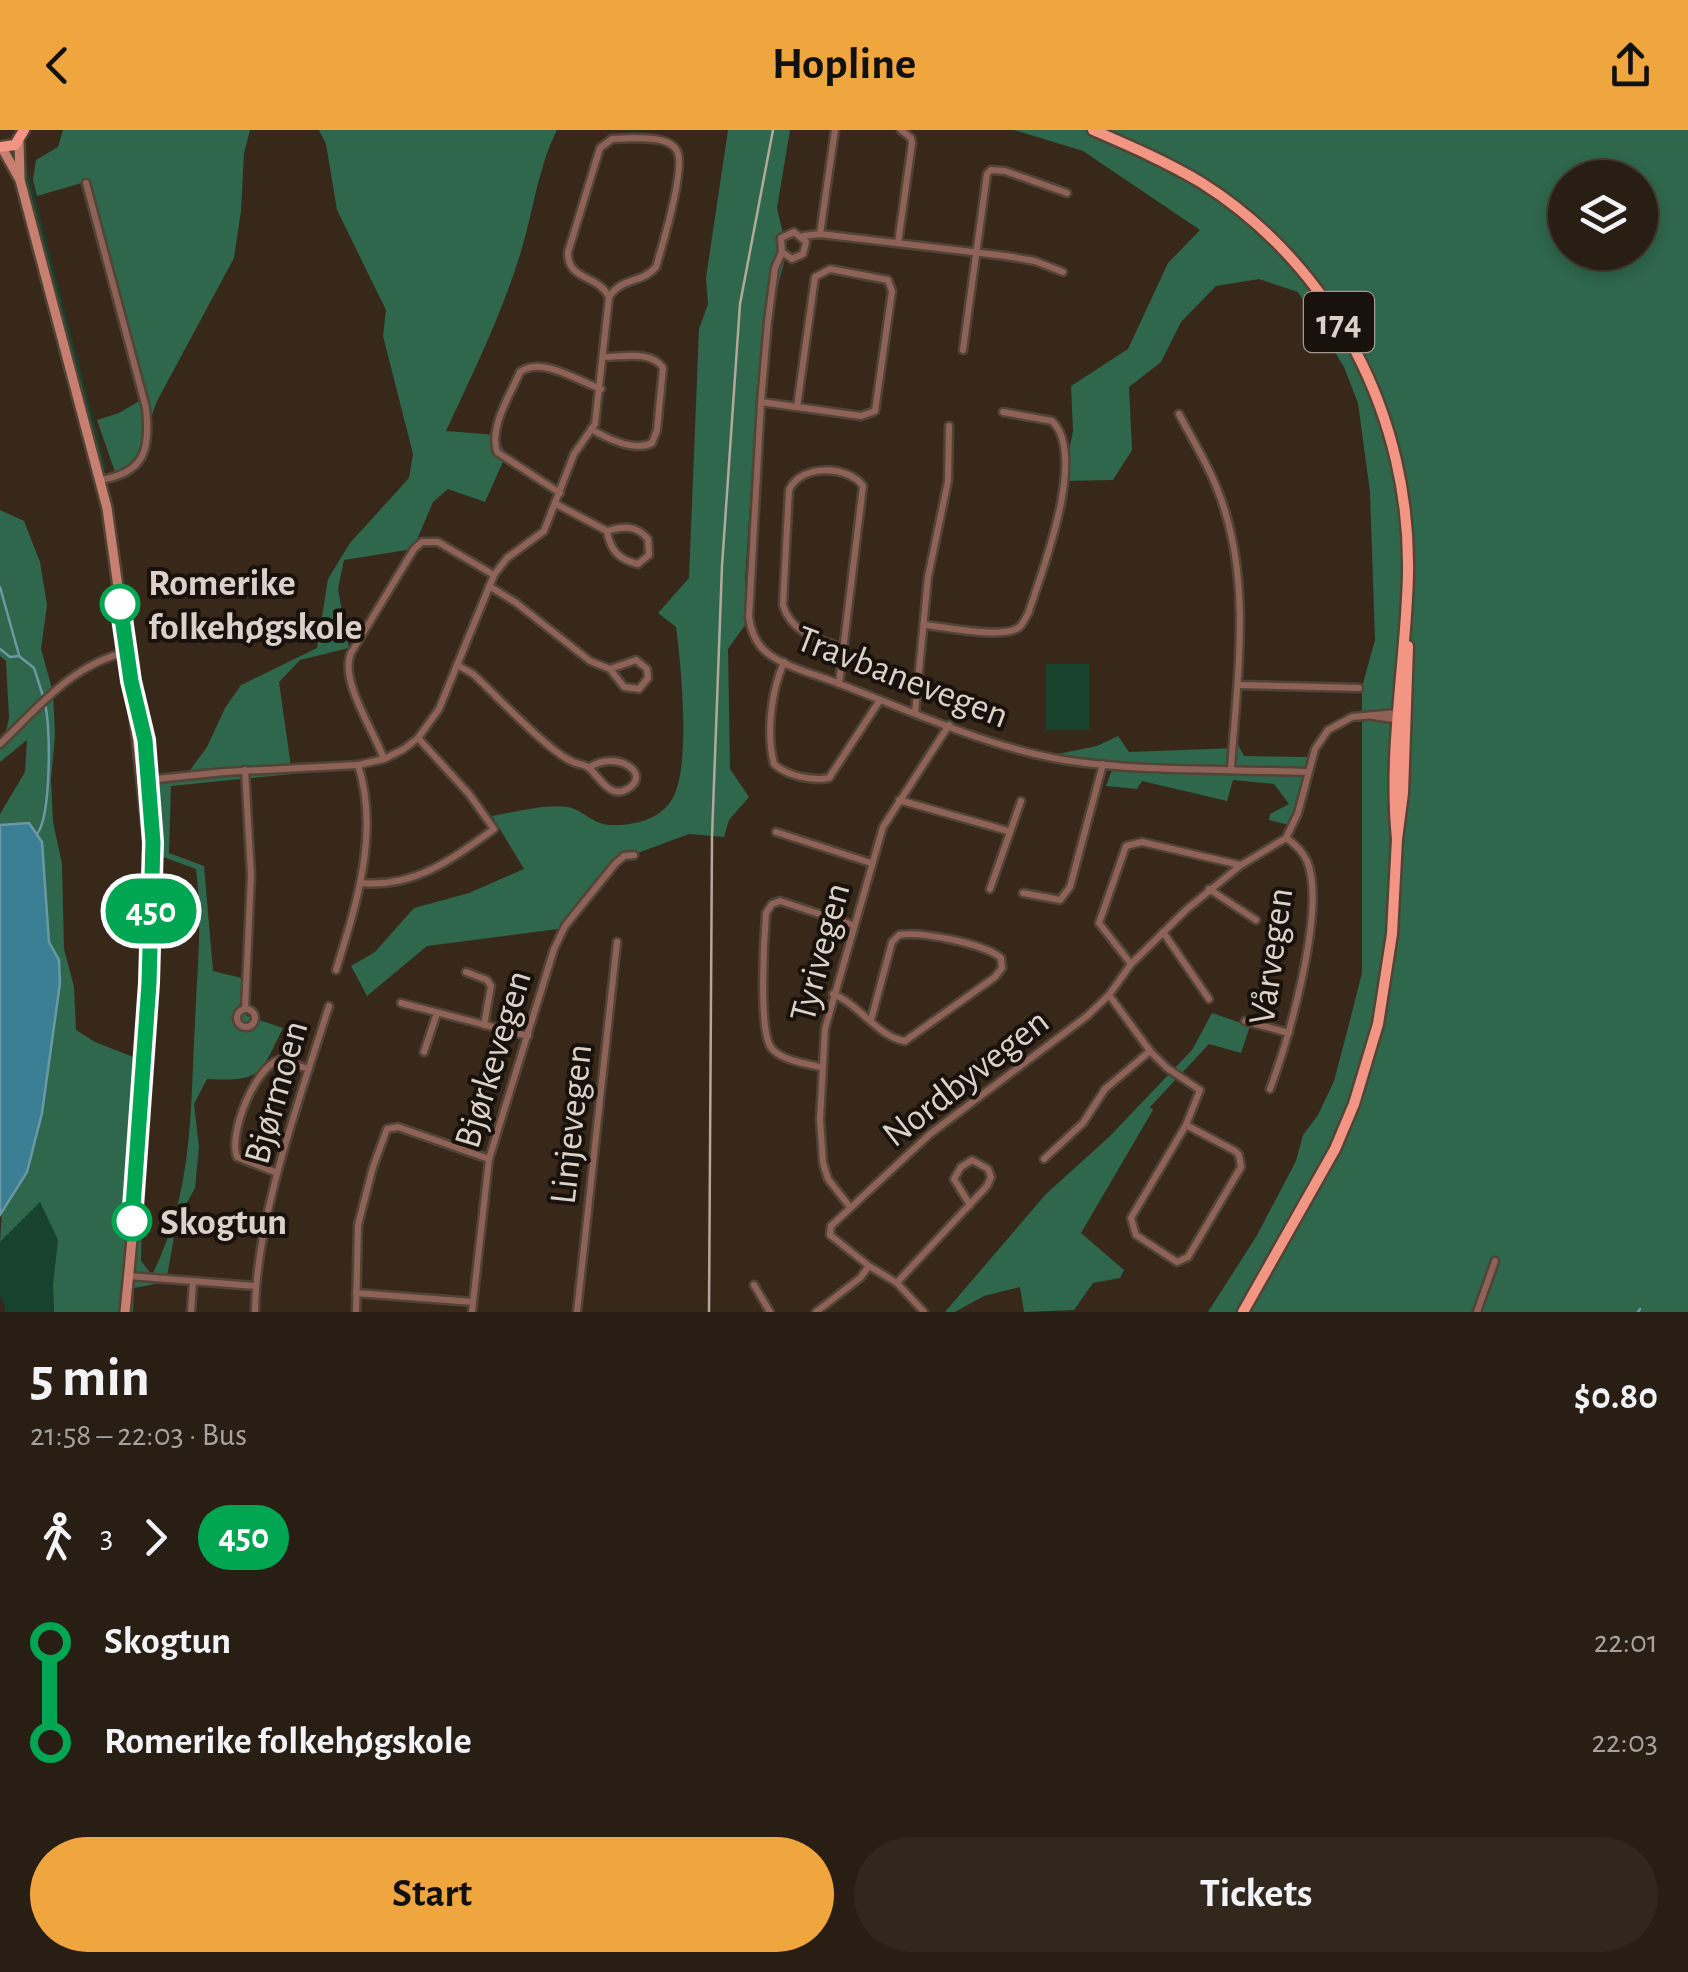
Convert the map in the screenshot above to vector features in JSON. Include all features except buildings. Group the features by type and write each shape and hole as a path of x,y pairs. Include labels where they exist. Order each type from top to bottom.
{"main road":[{"name":"174","path":"1093,130 1169,164 1235,206 1290,257 1336,316 1359,355 1394,448 1407,534 1397,839 1388,964 1378,1024 1335,1148 1244,1312"},
{"path":"24,134 1,147 20,180 101,480 145,780 150,864 148,992 126,1312"},
{"path":"20,180 24,134"}],"street":[{"path":"820,234 834,130"},
{"path":"898,243 912,143 901,130"},
{"path":"145,780 358,765 384,759 418,738 439,710 494,574 507,558 544,531 574,454 598,415 609,297 621,282 648,275 656,267 679,164 677,150 666,142 612,139 596,154 568,261 576,274 601,284 609,297"},
{"path":"963,350 984,180 991,170 1005,171 1067,193"},
{"path":"86,183 148,424 147,443 138,464 126,474 101,480"},
{"path":"803,236 803,254 792,258 782,252 780,243 785,234 794,232 1035,261 1063,272"},
{"name":"Travbanevegen","path":"782,252 775,268 768,320 749,616 753,636 760,646 784,662 1023,751 1103,764 1307,772"},
{"path":"761,402 861,416 875,411 892,291 888,280 830,270 816,277 797,407"},
{"path":"592,429 604,437 641,447 652,443 657,430 660,363 651,357 604,358"},
{"path":"560,493 497,452 497,427 520,372 527,367 548,368 601,389"},
{"path":"925,624 1012,631 1023,624 1028,614 1057,526 1063,498 1064,459 1061,436 1052,421 1003,412"},
{"path":"1179,414 1217,487 1229,528 1240,596 1239,685 1232,769"},
{"path":"915,712 931,560 948,481 948,426"},
{"path":"840,684 863,486 849,475 806,472 796,477 789,490 783,605 790,622 799,630 843,648"},
{"path":"556,504 607,531 635,528 648,539 650,555 638,564 620,558 611,550 607,531"},
{"path":"384,759 348,678 351,653 422,542 438,542 494,574"},
{"path":"489,586 590,660 610,669 618,682 632,690 639,689 648,678 647,669 636,660 610,669"},
{"path":"0,744 73,675 102,659 127,652"},
{"path":"784,662 773,704 772,744 774,764 782,770 815,780 828,778 880,700"},
{"path":"457,665 474,674 561,755 590,767 601,784 611,789 628,788 634,782 630,765 620,760 608,759 590,767"},
{"path":"1239,685 1358,688"},
{"path":"1286,838 1298,814 1318,741 1328,730 1346,718 1400,717"},
{"name":"Tyrivegen","path":"850,1206 824,1171 820,1136 820,1067 833,994 883,827 949,726"},
{"path":"361,883 394,884 416,878 494,830 470,794 418,738"},
{"path":"1023,893 1060,900 1070,887 1103,764"},
{"path":"336,970 361,883 366,832 358,765"},
{"path":"245,770 252,870 245,1009"},
{"path":"899,800 1008,831"},
{"path":"990,888 1021,801"},
{"path":"776,832 871,864"},
{"name":"Nordbyvegen","path":"869,1266 830,1231 850,1206 964,1107 1064,1036 1109,994 1131,964 1209,890 1286,838"},
{"name":"Vårvegen","path":"1270,1089 1289,1033 1306,951 1311,885 1306,858 1286,838"},
{"path":"1131,964 1100,924 1126,846 1142,842 1241,865"},
{"name":"Bjørkevegen","path":"472,1312 490,1158 560,934 614,864 624,856 634,855"},
{"path":"1209,890 1256,920"},
{"path":"820,1067 777,1053 770,1044 764,997 766,912 772,904 780,902 853,924"},
{"path":"1163,932 1209,999"},
{"path":"833,994 846,998 871,1020 892,1038 900,1041 912,1038 995,977 1002,968 1002,958 926,935 899,935 892,942 871,1020"},
{"name":"Linjevegen","path":"577,1312 617,942"},
{"path":"466,972 488,980 491,986 484,1025"},
{"path":"1109,994 1150,1051 1200,1090 1186,1125 1130,1218 1136,1235 1177,1262 1188,1256 1242,1167 1240,1154 1235,1150 1186,1125"},
{"path":"401,1004 528,1036"},
{"name":"Bjørmoen","path":"255,1312 255,1286 278,1174 329,1006"},
{"path":"424,1052 437,1013"},
{"path":"1245,1021 1289,1033"},
{"path":"1044,1159 1083,1123 1106,1088 1150,1051"},
{"path":"278,1174 237,1157 234,1144 240,1121 249,1095 267,1065 279,1060 309,1069"},
{"path":"356,1312 358,1225 372,1167 387,1129 398,1127 490,1158"},
{"path":"897,1283 970,1205 987,1186 991,1177 984,1165 972,1160 961,1167 954,1180 970,1205"},
{"path":"1477,1312 1495,1260"},
{"path":"816,1312 860,1278 869,1266 897,1283 924,1312"},
{"path":"128,1276 255,1286"},
{"path":"190,1312 193,1282"},
{"path":"754,1285 770,1312"},
{"path":"356,1293 473,1302"}],"green space":[{"path":"63,130 250,130 244,153 234,258 157,401 134,467 116,475 97,420 119,413 146,397 89,181 37,196 33,180 36,160 58,147"},
{"path":"319,130 557,130 512,280 446,431 497,435 506,455 485,502 448,489 433,502 413,549 344,560 338,589 349,648 300,660 279,682 292,774 171,786 169,853 204,866 213,971 242,978 247,1016 283,1028 257,1072 238,1079 207,1079 194,1104 199,1147 195,1188 177,1221 166,1282 134,1288 133,1312 54,1312 58,1240 40,1202 0,1242 2,1208 27,1172 42,1113 60,983 58,960 49,942 42,842 29,823 0,825 0,814 25,772 27,740 0,762 0,739 5,736 9,718 6,661 0,656 0,510 24,521 40,562 47,605 41,649 53,692 53,822 62,864 64,949 74,987 76,1030 136,1058 144,1094 141,1261 152,1275 166,1244 183,1182 192,1088 199,927 196,869 163,857 152,826 153,782 188,773 241,685 317,648 328,579 350,543 409,478 413,454 383,336 386,310 337,210 326,144"},
{"path":"728,130 790,130 777,208 787,251 771,312 762,429 751,489 745,579 748,621 728,649 730,769 749,797 729,820 724,837 689,834 635,854 614,870 588,906 558,929 427,946 367,996 351,966 375,952 414,908 469,893 524,869 492,816 559,806 604,824 627,824 659,813 671,801 681,766 682,691 676,627 658,613 689,578 699,329 708,304 706,278"},
{"path":"1014,130 1688,130 1688,1312 1208,1312 1256,1237 1296,1161 1303,1135 1318,1115 1334,1081 1362,973 1359,687 1375,640 1370,492 1358,403 1344,367 1298,292 1259,279 1216,286 1181,322 1161,362 1129,387 1132,450 1113,480 1063,481 1073,431 1071,386 1128,349 1168,263 1200,230 1083,151"},
{"path":"24,166 107,471 102,466 28,194"},
{"path":"1046,664 1089,664 1089,730 1046,730"},
{"path":"1118,736 1129,752 1236,748 1237,743 1244,756 1311,757 1302,800 1289,825 1269,820 1270,814 1289,804 1274,784 1233,780 1227,801 1142,781 1137,789 1106,786 1113,767 1048,756 1097,746"},
{"path":"1212,1013 1250,1026 1241,1053 1209,1044 1150,1107 1153,1110 1081,1233 1124,1270 1120,1278 1093,1283 1074,1310 1024,1312 1020,1287 984,1296 955,1312 945,1312 1046,1194 1109,1137 1192,1050"},
{"path":"40,1201 58,1240 54,1312 4,1312 0,1296 0,1242"}],"water":[{"path":"29,823 42,842 49,942 59,960 60,983 42,1113 27,1172 0,1215 0,825"}],"waterway":[{"path":"0,587 19,655"},
{"path":"0,649 10,657 19,656 34,668 43,696"},
{"path":"37,834 47,791 45,704"}],"railway":[{"path":"709,1312 712,837 722,566 740,304 773,130"}],"bus line":[{"name":"450","path":"120,604 131,681 145,740 153,842 149,983 132,1221"}],"place":[{"name":"Romerike folkehøgskole","path":"120,604"},
{"name":"Skogtun","path":"132,1221"}]}
